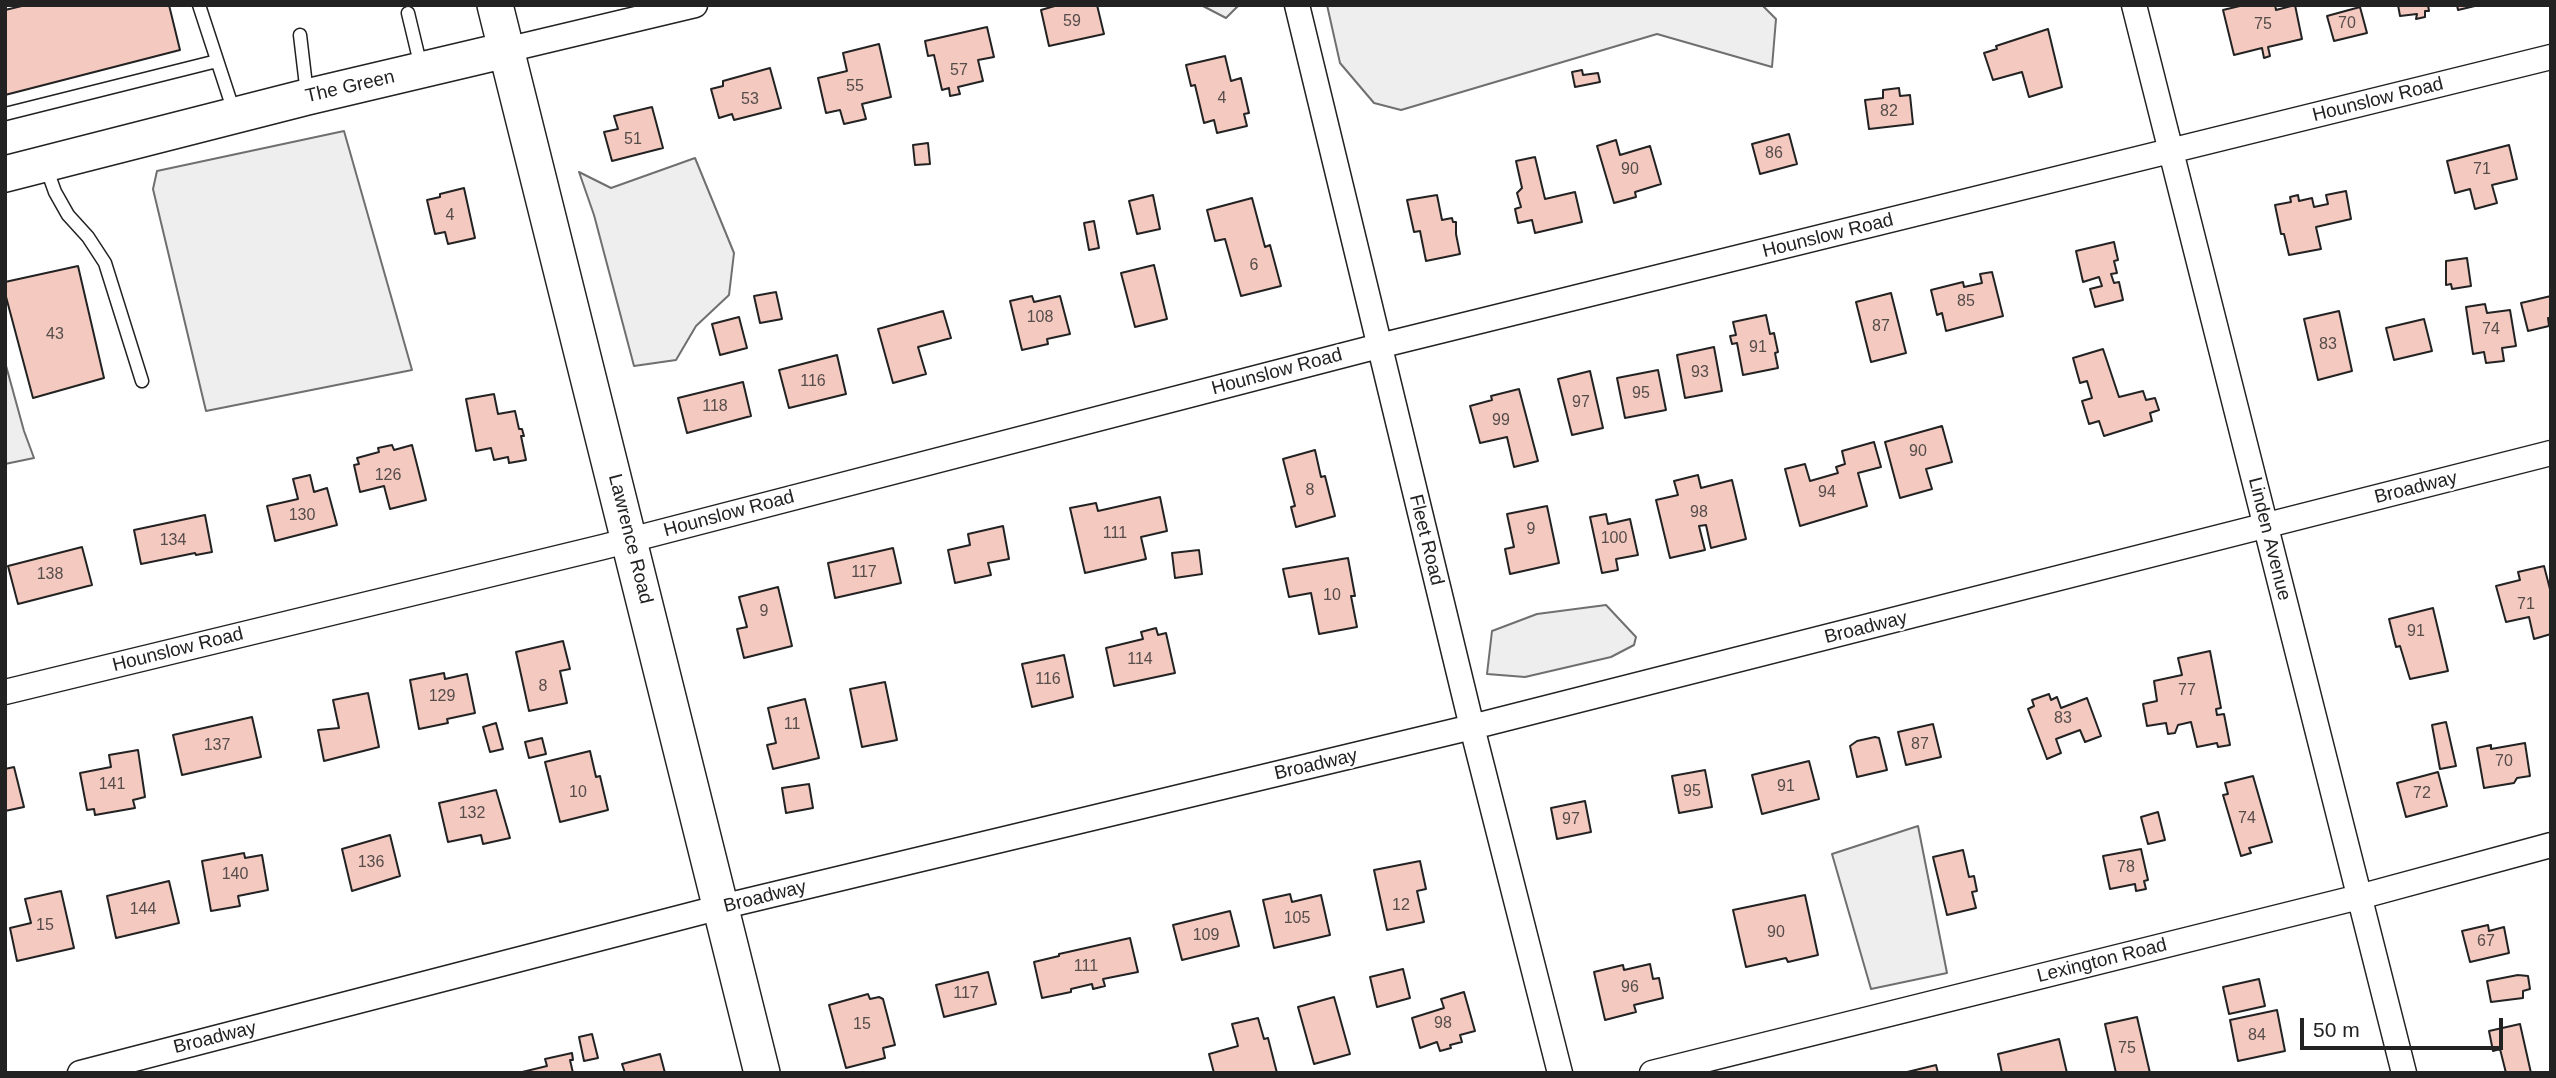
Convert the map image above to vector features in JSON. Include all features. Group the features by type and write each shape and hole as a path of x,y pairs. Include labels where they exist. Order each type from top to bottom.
{"street":[{"name":"Lawrence Road","path":"495,5 762,1073"},
{"name":"The Green","path":"5,174 307,97 695,5"},
{"name":"Fleet Road","path":"1297,5 1472,727 1560,1073"},
{"name":"Linden Avenue","path":"2134,5 2404,1073"},
{"name":"Hounslow Road","path":"5,692 630,540 1380,345 2551,57"},
{"name":"Broadway","path":"80,1073 721,907 1472,727 2551,453"},
{"name":"Lexington Road","path":"1652,1073 2359,897 2551,845"}],"lane":[{"path":"199,5 235,115"},
{"path":"408,13 421,71"},
{"path":"300,35 307,97"},
{"path":"5,114 217,61"},
{"path":"44,164 68,215 88,237 105,263 142,381"}],"shaded area":[{"path":"1201,5 1239,5 1226,18"},
{"path":"1327,5 1762,5 1776,19 1772,67 1657,34 1401,110 1374,103 1340,63"},
{"path":"344,131 412,370 206,411 153,189 157,171"},
{"path":"695,158 734,253 729,295 696,326 676,360 634,366 594,215 579,172 611,188"},
{"path":"5,362 34,458 5,464"},
{"path":"1606,605 1636,637 1634,645 1611,657 1525,677 1487,674 1492,631 1537,614"},
{"path":"1918,826 1947,973 1871,989 1832,854"}],"building":[{"path":"26,5 169,5 180,50 5,95 5,10"},
{"path":"1058,5 1097,5 1104,34 1049,46 1041,10"},
{"path":"2244,5 2275,5 2276,10 2295,5 2302,39 2268,47 2270,56 2264,58 2262,48 2234,55 2223,10"},
{"path":"2398,5 2428,5 2429,11 2425,11 2425,17 2416,19 2417,14 2400,16"},
{"path":"2457,5 2479,5 2458,10"},
{"path":"2360,7 2367,33 2334,41 2327,16"},
{"path":"987,27 994,57 978,60 983,81 958,87 960,94 950,96 949,88 942,90 934,55 928,56 925,41"},
{"path":"2048,29 2062,87 2029,97 2022,72 1993,80 1984,53 1997,49 1996,46"},
{"path":"879,44 891,97 862,104 866,119 844,124 840,110 826,113 818,78 847,71 843,53"},
{"path":"1225,56 1231,81 1241,78 1249,113 1244,114 1247,126 1217,133 1214,120 1204,123 1195,85 1191,86 1186,65"},
{"path":"770,68 781,108 734,120 732,114 719,118 711,89 723,86 723,81"},
{"path":"1582,70 1583,75 1598,73 1600,82 1575,87 1572,72"},
{"path":"1899,88 1900,96 1910,95 1913,124 1869,129 1865,100 1883,98 1883,90"},
{"path":"652,107 663,148 612,161 604,132 618,129 614,116"},
{"path":"1789,134 1797,164 1760,174 1752,144"},
{"path":"1616,140 1620,155 1650,146 1661,184 1635,192 1636,197 1614,203 1597,146"},
{"path":"928,143 930,164 915,165 913,145"},
{"path":"2509,145 2517,179 2492,185 2497,203 2475,209 2470,189 2455,193 2447,161"},
{"path":"1535,157 1545,199 1575,192 1582,222 1535,233 1532,220 1518,223 1515,209 1521,207 1517,193 1522,188 1516,161"},
{"path":"464,188 475,238 448,244 445,232 435,234 427,200"},
{"path":"2346,191 2351,219 2316,227 2321,249 2289,255 2275,205 2291,202 2290,197 2298,195 2299,201 2312,198 2314,207 2328,204 2326,195"},
{"path":"1153,195 1160,229 1137,234 1129,201"},
{"path":"1437,195 1442,220 1452,218 1453,222 1456,222 1460,254 1426,261 1420,231 1414,232 1407,200"},
{"path":"1252,198 1265,247 1270,245 1281,286 1241,296 1225,239 1215,241 1207,210"},
{"path":"1094,221 1099,248 1089,250 1084,223"},
{"path":"2114,242 2118,260 2114,261 2117,273 2111,274 2114,283 2119,282 2123,300 2095,307 2090,289 2102,286 2099,277 2083,282 2076,251"},
{"path":"2467,258 2471,286 2452,289 2451,284 2446,285 2446,261"},
{"path":"1154,265 1167,319 1135,327 1121,273"},
{"path":"78,266 104,378 33,398 5,293 5,282"},
{"path":"1992,272 2003,316 1946,331 1942,313 1937,315 1931,290 1963,282 1964,287 1982,283 1980,274"},
{"path":"776,292 782,319 760,323 754,296"},
{"path":"1891,293 1906,353 1871,362 1856,302"},
{"path":"1032,296 1034,302 1060,296 1070,334 1047,339 1048,344 1022,350 1010,301"},
{"path":"2551,296 2549,326 2528,331 2521,303"},
{"path":"2485,304 2487,313 2510,310 2516,346 2502,348 2504,361 2486,363 2484,352 2473,354 2466,307"},
{"path":"943,311 951,338 918,347 926,374 893,383 878,329"},
{"path":"2339,311 2352,371 2318,380 2304,319"},
{"path":"1766,315 1770,334 1774,333 1778,368 1743,375 1737,343 1732,344 1730,336 1736,335 1733,322"},
{"path":"739,317 747,348 720,355 712,324"},
{"path":"2424,319 2432,351 2394,360 2386,328"},
{"path":"1714,347 1722,391 1685,398 1677,355"},
{"path":"2103,349 2119,397 2143,391 2146,400 2155,398 2159,410 2150,413 2152,421 2104,436 2099,421 2089,424 2082,401 2092,398 2087,381 2080,383 2073,358"},
{"path":"837,355 846,394 789,408 779,370"},
{"path":"1658,370 1666,410 1625,418 1617,378"},
{"path":"1590,371 1603,428 1572,435 1558,379"},
{"path":"743,382 751,416 687,433 678,398"},
{"path":"1519,389 1538,461 1514,467 1507,437 1480,443 1470,406 1492,400 1491,396"},
{"path":"494,394 498,414 515,411 519,429 522,429 524,436 521,436 526,460 509,463 508,457 494,460 491,448 476,451 466,399"},
{"path":"1942,426 1952,462 1926,469 1932,489 1900,498 1885,442"},
{"path":"1874,442 1881,467 1858,473 1867,506 1800,526 1785,469 1805,464 1810,481 1838,473 1836,467 1845,464 1842,451"},
{"path":"392,445 394,450 412,445 426,500 390,509 384,486 360,492 354,465 359,464 357,458"},
{"path":"1315,450 1335,516 1296,527 1291,507 1295,506 1283,459"},
{"path":"310,475 314,492 327,488 337,525 275,541 267,506 298,499 293,479"},
{"path":"1698,475 1701,488 1732,480 1746,539 1711,548 1706,525 1699,526 1705,550 1670,558 1656,500 1678,495 1674,481"},
{"path":"1160,497 1167,531 1141,537 1146,559 1085,573 1070,508 1096,503 1098,511"},
{"path":"1547,506 1559,563 1510,574 1505,549 1514,547 1507,514"},
{"path":"1606,514 1608,524 1630,519 1638,555 1616,559 1618,570 1602,573 1590,517"},
{"path":"205,515 212,552 141,564 134,530"},
{"path":"1003,526 1009,559 988,563 991,575 955,583 948,550 970,545 968,534"},
{"path":"82,547 92,585 18,604 8,566"},
{"path":"893,548 901,583 835,598 828,563"},
{"path":"1199,550 1202,574 1175,578 1172,553"},
{"path":"1348,558 1357,627 1319,634 1311,593 1289,597 1283,569"},
{"path":"2544,566 2551,593 2551,634 2534,639 2529,617 2506,622 2496,586 2520,580 2518,572"},
{"path":"778,587 792,646 744,658 737,629 747,627 739,597"},
{"path":"2433,608 2448,671 2410,679 2400,646 2396,647 2389,619"},
{"path":"1156,628 1158,635 1166,633 1175,673 1114,686 1106,648 1143,639 1141,632"},
{"path":"563,641 570,669 560,671 567,703 529,711 516,652"},
{"path":"2210,651 2221,708 2216,709 2217,715 2224,714 2230,745 2218,747 2217,743 2197,747 2191,722 2178,725 2175,733 2168,734 2166,723 2147,726 2143,704 2157,701 2154,681 2182,675 2178,658"},
{"path":"1064,655 1073,697 1032,707 1022,664"},
{"path":"444,673 445,679 467,674 475,713 447,719 448,723 419,729 410,680"},
{"path":"885,682 897,740 862,747 850,689"},
{"path":"368,693 379,747 324,761 318,730 339,728 333,700"},
{"path":"2049,694 2051,700 2057,697 2061,708 2087,698 2101,736 2085,742 2080,730 2056,739 2061,753 2047,759 2028,709 2034,706 2032,700"},
{"path":"805,699 819,758 773,769 767,745 776,743 768,708"},
{"path":"252,717 261,757 182,775 173,735"},
{"path":"2446,722 2456,766 2440,769 2432,725"},
{"path":"496,723 503,749 490,752 483,727"},
{"path":"1933,724 1941,757 1906,765 1898,732"},
{"path":"542,738 546,754 529,758 525,742"},
{"path":"1879,738 1887,770 1857,777 1850,746 1857,741"},
{"path":"2525,743 2530,776 2517,778 2514,783 2484,788 2477,748 2491,745 2491,749"},
{"path":"138,750 145,797 133,800 135,808 95,815 94,809 87,810 80,773 111,767 109,755"},
{"path":"590,751 596,777 600,776 608,810 560,822 545,762"},
{"path":"1809,761 1819,799 1762,814 1752,775"},
{"path":"14,767 24,807 5,811 5,769"},
{"path":"1705,770 1712,807 1679,813 1672,776"},
{"path":"2438,772 2447,806 2406,817 2397,783"},
{"path":"2253,776 2272,842 2249,848 2251,853 2241,856 2223,795 2228,794 2225,783"},
{"path":"809,784 813,808 786,813 782,788"},
{"path":"496,790 510,838 483,844 481,835 448,842 439,803"},
{"path":"1585,801 1591,832 1557,839 1551,808"},
{"path":"2158,812 2165,840 2148,844 2141,817"},
{"path":"390,835 400,876 352,891 342,849"},
{"path":"2141,849 2148,880 2144,881 2146,889 2136,891 2135,884 2110,889 2103,856"},
{"path":"1963,850 1969,877 1974,876 1977,891 1972,892 1976,908 1947,915 1933,857"},
{"path":"244,853 245,858 262,855 268,890 238,896 240,906 211,911 202,861"},
{"path":"1420,861 1426,889 1417,891 1424,922 1387,930 1374,870"},
{"path":"169,881 179,923 116,938 107,896"},
{"path":"61,891 74,948 17,961 10,928 31,923 25,899"},
{"path":"1290,894 1292,902 1321,895 1330,935 1274,948 1263,900"},
{"path":"1805,895 1818,955 1788,962 1786,958 1746,967 1733,910"},
{"path":"1230,911 1239,946 1182,960 1173,925"},
{"path":"2488,925 2489,931 2504,927 2509,953 2470,962 2462,931"},
{"path":"1130,938 1138,972 1103,979 1105,986 1093,989 1092,984 1042,998 1034,962"},
{"path":"1650,964 1653,979 1659,978 1663,998 1634,1005 1636,1012 1605,1020 1594,972 1623,965 1624,970"},
{"path":"1403,969 1410,998 1377,1007 1370,977"},
{"path":"988,972 996,1004 944,1017 936,985"},
{"path":"2518,975 2528,976 2530,989 2523,991 2523,998 2491,1002 2487,981"},
{"path":"2259,979 2265,1006 2229,1014 2223,987"},
{"path":"1464,992 1475,1031 1460,1035 1462,1042 1450,1045 1451,1048 1440,1051 1437,1042 1420,1048 1412,1018 1444,1008 1441,999"},
{"path":"868,994 870,999 883,999 895,1045 883,1048 885,1058 846,1068 829,1005"},
{"path":"1334,997 1350,1054 1314,1064 1298,1007"},
{"path":"2277,1010 2285,1051 2238,1061 2230,1020"},
{"path":"2137,1017 2150,1073 2116,1073 2105,1024"},
{"path":"1258,1018 1264,1039 1268,1038 1277,1073 1214,1073 1209,1054 1238,1046 1232,1024"},
{"path":"2520,1024 2531,1073 2506,1073 2500,1049 2493,1051 2489,1031"},
{"path":"592,1034 598,1058 584,1061 579,1037"},
{"path":"2059,1039 2067,1073 2002,1073 1998,1054"},
{"path":"572,1053 573,1060 570,1060 573,1073 518,1073 547,1066 545,1059"},
{"path":"660,1054 665,1073 625,1073 622,1064"},
{"path":"1936,1065 1938,1073 1903,1073"}]}
